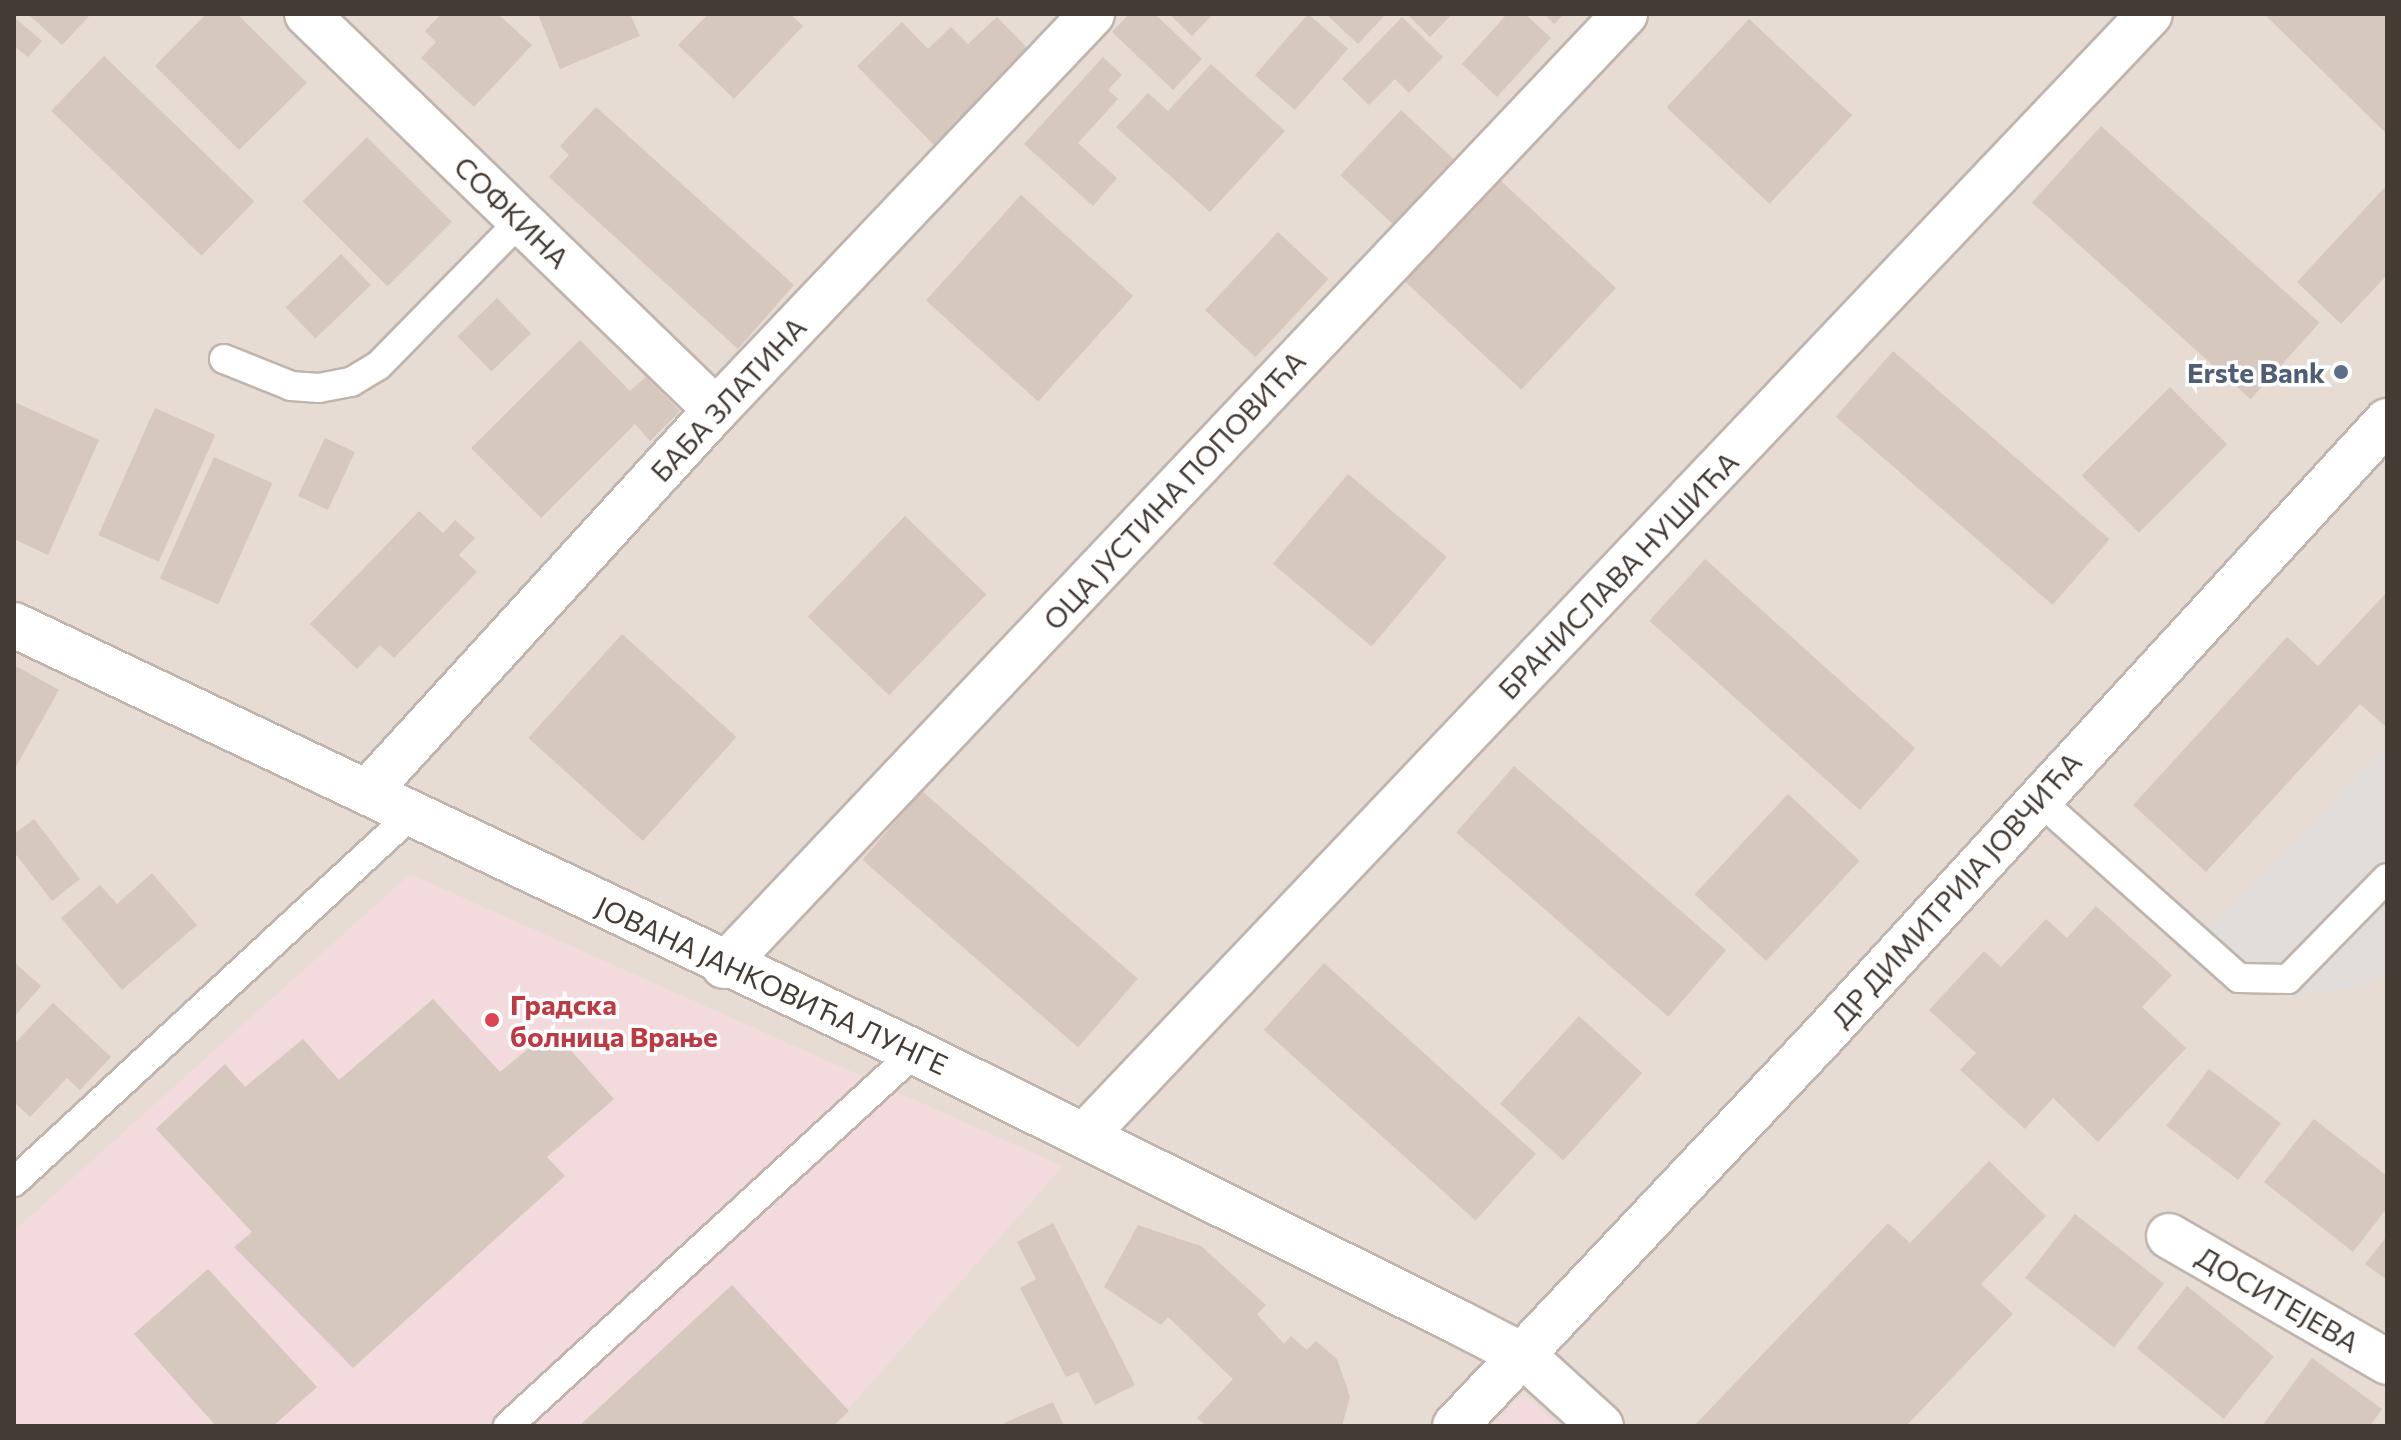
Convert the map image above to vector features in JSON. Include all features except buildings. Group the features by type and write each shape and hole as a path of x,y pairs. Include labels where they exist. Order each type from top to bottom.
{"street":[{"name":"СОФКИНА","path":"307,14 716,410"},
{"name":"БАБА ЗЛАТИНА","path":"370,789 716,410 1092,14"},
{"name":"ОЦА ЈУСТИНА ПОПОВИЋА","path":"724,966 1625,14"},
{"name":"БРАНИСЛАВА НУШИЋА","path":"1085,1135 2150,14"},
{"name":"ДР ДИМИТРИЈА ЈОВЧИЋА","path":"1455,1426 1524,1356 2387,421"},
{"name":"ЈОВАНА ЈАНКОВИЋА ЛУНГЕ","path":"14,625 370,789 724,966 915,1052 1524,1356 1601,1426"},
{"name":"ДОСИТЕЈЕВА","path":"2169,1236 2387,1362"}],"lane":[{"path":"224,359 291,386 319,388 351,382 378,366 521,220"},
{"path":"2038,799 2239,978 2288,979 2387,878"},
{"path":"14,1182 414,812"},
{"path":"508,1426 915,1052"}],"shaded area":[{"path":"14,14 2387,14 2387,1426 1558,1426 1524,1394 1492,1426 833,1426 14,1231"},
{"path":"2387,747 2387,973 2360,987 2289,996 2239,978 2197,944"},
{"name":"Градска болница Врање","path":"410,874 1063,1166 833,1426 14,1426 14,1231"},
{"path":"1524,1394 1558,1426 1492,1426"}],"place":[{"name":"Erste Bank","path":"2341,372"},
{"name":"Градска болница Врање","path":"492,1020"}]}
